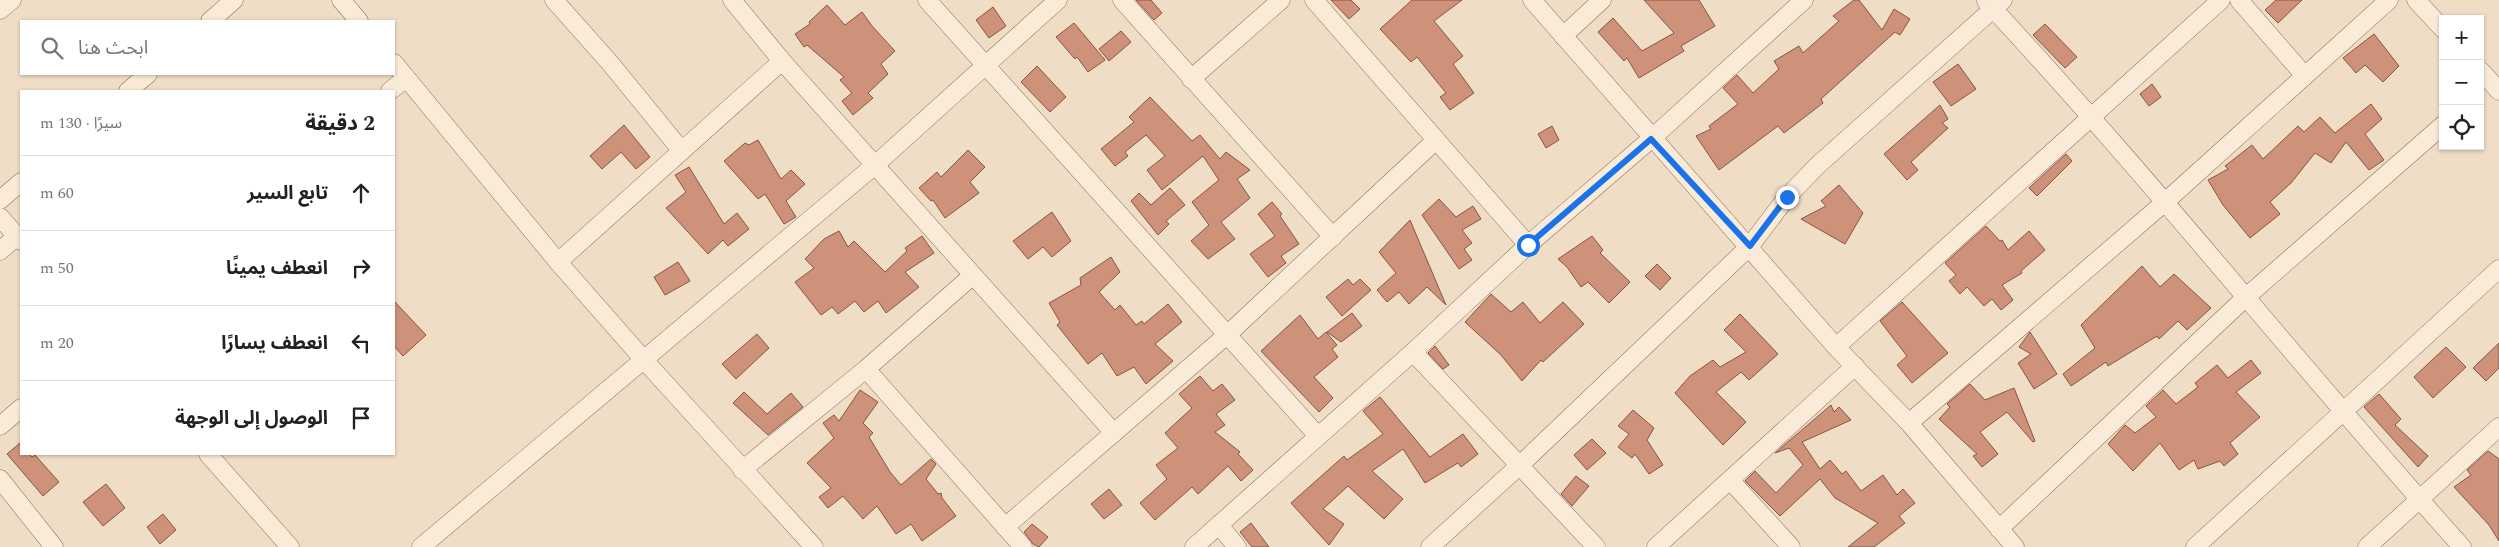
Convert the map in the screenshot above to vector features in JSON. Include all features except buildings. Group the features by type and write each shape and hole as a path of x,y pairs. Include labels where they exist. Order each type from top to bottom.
{"street":[{"path":"211,20 234,0"},
{"path":"341,0 358,20"},
{"path":"554,0 610,63 681,150"},
{"path":"732,0 782,61 1114,433"},
{"path":"927,0 1318,436"},
{"path":"421,547 875,165 986,67 1058,0"},
{"path":"1122,0 1333,237"},
{"path":"1191,79 1282,0"},
{"path":"1314,0 1528,245"},
{"path":"1532,0 1651,139 1750,246 1836,347 1909,424 2015,547"},
{"path":"1563,36 1602,0"},
{"path":"1194,547 1413,352 1528,245 1651,139 1804,0"},
{"path":"1836,347 2221,0"},
{"path":"2239,0 2305,76"},
{"path":"1909,424 2165,202 2389,0"},
{"path":"2416,0 2439,25"},
{"path":"1430,547 1519,466 1750,246 1787,197 1818,165 1994,3 2245,298 2462,547"},
{"path":"558,262 782,61"},
{"path":"395,64 558,262 742,470 814,547"},
{"path":"129,90 147,75"},
{"path":"391,90 406,78"},
{"path":"1999,529 2245,298 2439,128"},
{"path":"1005,527 1228,334 1436,141"},
{"path":"0,200 20,183"},
{"path":"0,217 19,239 0,251"},
{"path":"2195,547 2499,269"},
{"path":"742,470 866,369 972,276"},
{"path":"1413,352 1596,547"},
{"path":"1656,547 1855,366"},
{"path":"866,369 1023,547"},
{"path":"0,426 20,409"},
{"path":"2367,547 2499,427"},
{"path":"209,455 290,547"},
{"path":"0,479 54,547"},
{"path":"1730,480 1791,547"},
{"path":"1219,525 1237,547"}],"route":[{"path":"1528,245 1651,139 1750,246 1787,197"}]}
